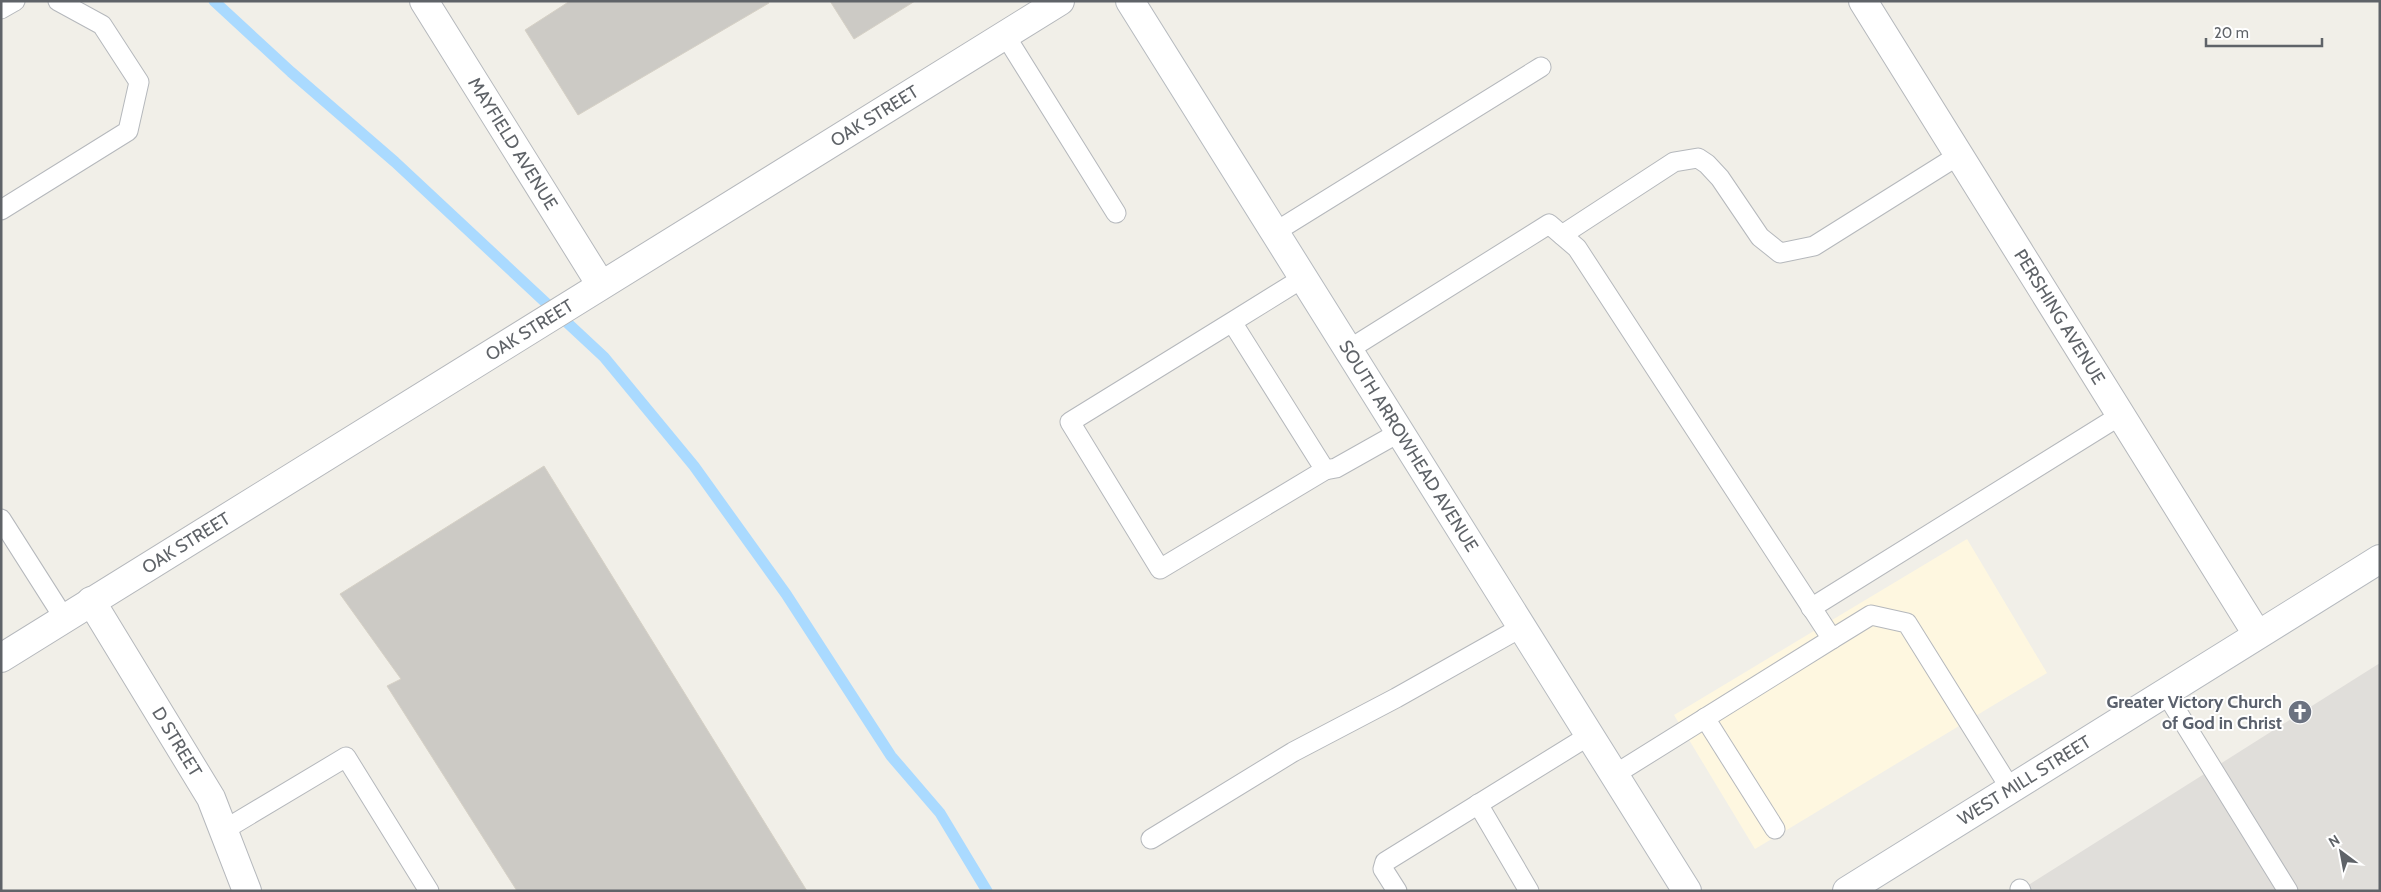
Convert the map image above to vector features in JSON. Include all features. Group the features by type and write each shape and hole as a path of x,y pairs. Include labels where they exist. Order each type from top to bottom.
{"street":[{"name":"MAYFIELD AVENUE","path":"424,1 601,285"},
{"name":"OAK STREET","path":"1,658 1060,1"},
{"name":"SOUTH ARROWHEAD AVENUE","path":"1130,1 1687,891"},
{"name":"PERSHING AVENUE","path":"1863,1 2257,634"},
{"name":"WEST MILL STREET","path":"1847,891 2380,559"},
{"name":"D STREET","path":"91,601 211,798 248,891"}],"lane":[{"path":"1,9 15,1"},
{"path":"1,210 128,131 139,82 102,25 58,1"},
{"path":"1005,35 1116,213"},
{"path":"1275,232 1541,67"},
{"path":"1562,235 1674,162 1698,158 1707,164 1720,178 1760,238 1780,253 1814,246 1959,155"},
{"path":"1348,350 1549,224 1577,248 1832,639"},
{"path":"1304,278 1070,422 1160,569 1325,470 1336,468 1400,432"},
{"path":"1232,322 1325,470"},
{"path":"1811,608 2121,415"},
{"path":"1,519 64,618"},
{"path":"1614,775 1871,614 1907,623 2010,788"},
{"path":"1151,839 1293,752 1522,627"},
{"path":"2164,692 2288,891"},
{"path":"1705,718 1775,829"},
{"path":"1397,891 1383,869 1385,862 1590,735"},
{"path":"224,830 346,757 429,891"},
{"path":"1478,804 1529,891"}],"shaded area":[{"path":"1967,539 2047,673 1755,849 1674,715"},
{"path":"2380,663 2380,891 2019,891"}],"building":[{"path":"570,1 768,1 769,3 578,115 525,30"},
{"path":"830,1 915,1 854,39"},
{"path":"544,466 807,891 517,891 387,686 401,679 340,594"}],"waterway":[{"path":"214,1 291,72 395,162 604,357 694,466 786,594 891,756 940,813 987,891"}],"place":[{"name":"Greater Victory Church of God in Christ","path":"2300,712"}]}
